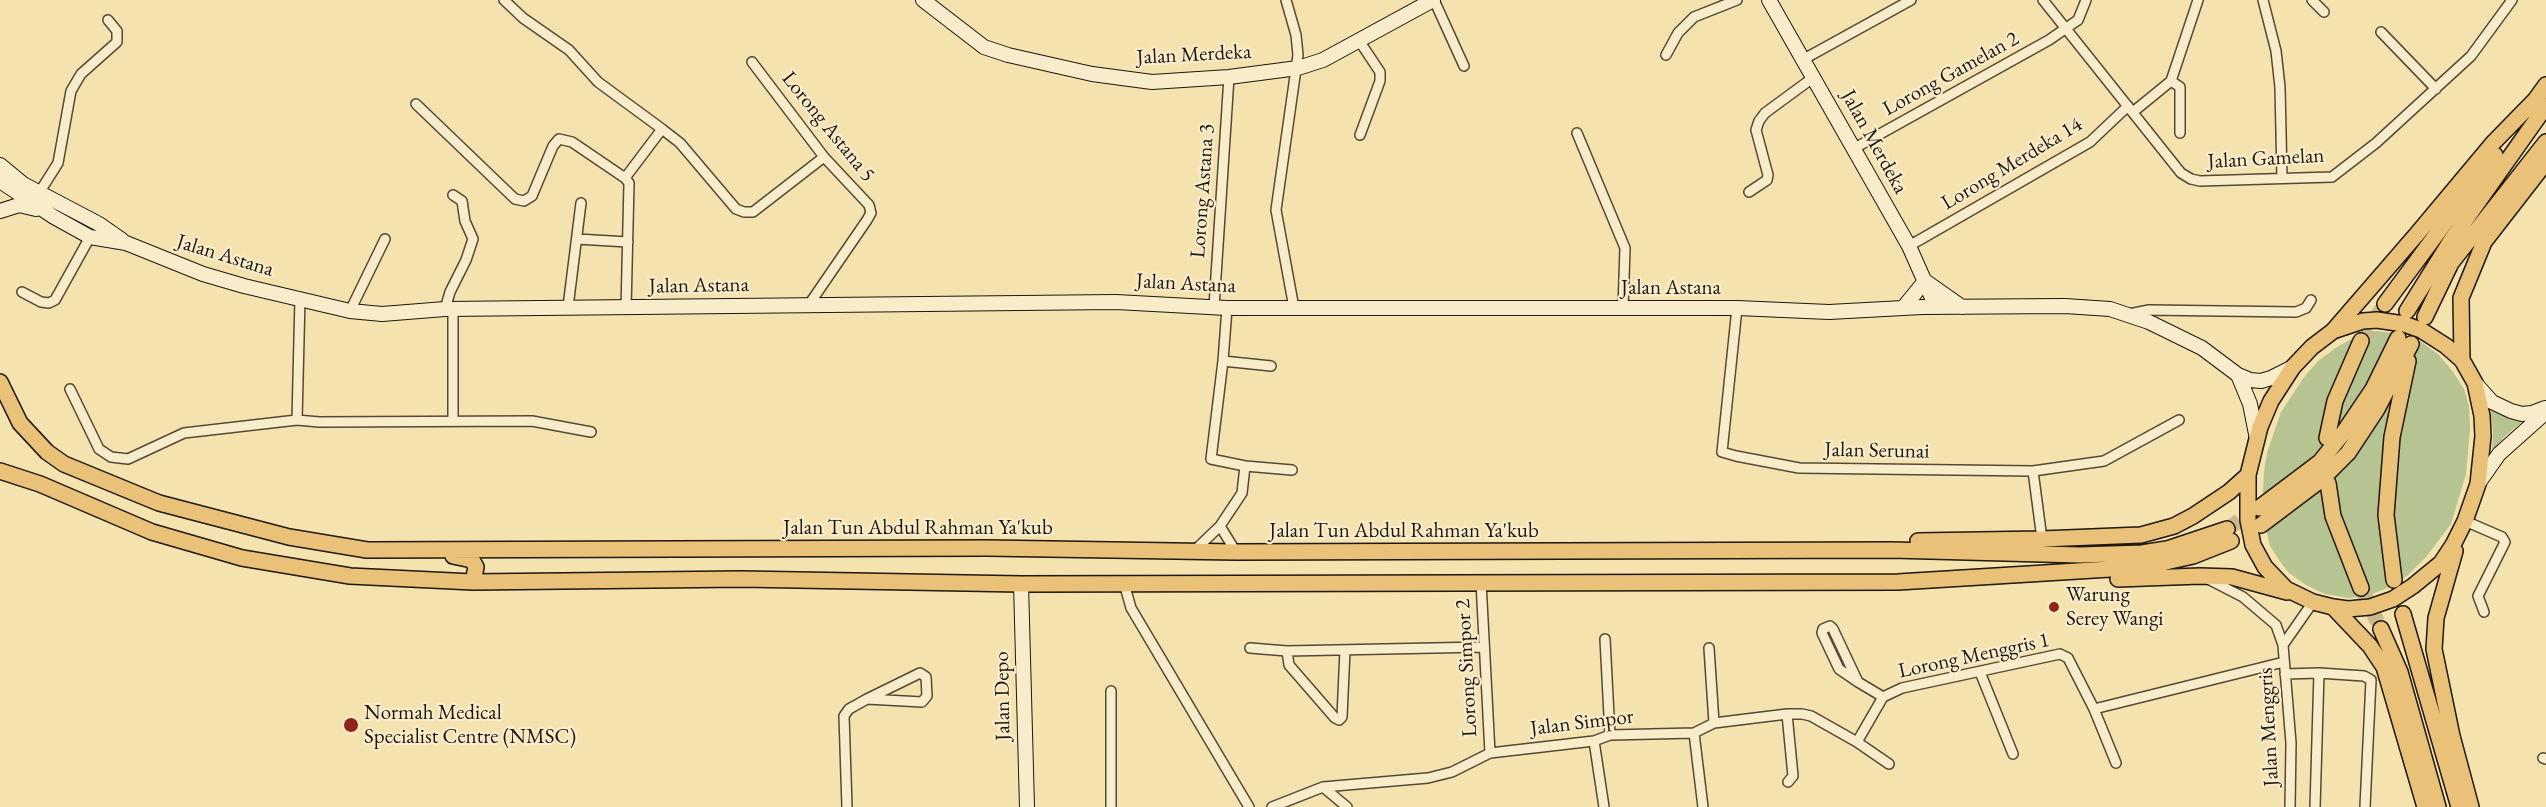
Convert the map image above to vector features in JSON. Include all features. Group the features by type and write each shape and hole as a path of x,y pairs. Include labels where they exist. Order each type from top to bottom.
{"main road":[{"name":"Jalan Merdeka","path":"923,0 984,47 1008,55 1092,74 1152,82 1229,77 1298,68 1323,60 1360,42 1434,0"},
{"name":"Jalan Merdeka","path":"1769,0 1908,246 1936,307"},
{"path":"2407,311 2541,102 2546,85"},
{"path":"2385,304 2541,102"},
{"path":"2297,595 2275,580 2258,557 2248,520 2248,475 2271,401 2293,367 2312,347 2333,331 2493,143 2541,102"},
{"path":"2424,317 2451,263 2546,142"},
{"path":"2462,360 2461,298 2469,273 2484,242 2546,162"},
{"name":"Jalan Astana","path":"0,165 9,184 54,217 90,237 126,243 203,274 350,311 382,314 449,309 568,307 626,309 1134,302 1220,307 1737,308 1829,312 1936,307 2065,306 2110,309 2129,314 2185,338 2238,375"},
{"name":"Jalan Astana","path":"9,184 39,193 99,224 126,243"},
{"path":"0,209 9,184"},
{"path":"0,209 19,205 29,206 54,217"},
{"path":"1903,308 1925,281 1962,307"},
{"path":"2333,331 2363,321 2377,320 2404,324 2421,330 2462,360 2475,383 2492,402 2522,414 2532,413 2546,407"},
{"path":"2326,438 2335,401 2361,341"},
{"path":"2259,508 2320,462 2338,440 2404,341"},
{"path":"2261,525 2322,479 2348,453 2377,409 2404,341"},
{"path":"2394,580 2386,515 2392,436 2404,341"},
{"path":"2238,375 2261,381 2293,367"},
{"path":"2238,375 2250,404 2257,440"},
{"name":"Jalan Tun Abdul Rahman Ya'kub","path":"0,381 20,423 39,445 64,464 159,503 289,537 367,550 987,548 1236,552 1892,550 2080,555 2142,553 2229,535 2193,556 2143,567 1898,582"},
{"path":"2471,807 2452,736 2434,649 2436,618 2442,592 2478,484 2483,424 2475,383"},
{"path":"2478,484 2499,454 2541,416"},
{"path":"0,471 40,484 152,532 242,558 350,576 473,582 742,579 1022,584 1898,582 1928,590 2200,576 2232,577 2332,607 2359,609 2393,599 2413,586 2441,562 2463,527"},
{"path":"1892,550 1916,541 2141,535 2174,526 2193,516 2229,492 2248,475"},
{"path":"2328,483 2333,516 2361,588"},
{"path":"367,550 385,554 463,556 472,560 476,567 473,582"},
{"name":"Jalan Depo","path":"1022,584 1027,807"},
{"path":"2332,607 2370,646 2384,667 2425,807"},
{"path":"2403,614 2459,807"},
{"path":"2381,629 2400,672 2438,807"}],"street":[{"path":"504,0 523,18 569,50 598,82 680,143 736,209 753,212 824,158"},
{"path":"1286,0 1296,35 1298,68 1283,153 1276,210 1293,308"},
{"path":"1434,0 1464,66"},
{"path":"1666,55 1678,33 1694,17 1737,0"},
{"path":"1804,59 1911,0"},
{"name":"Jalan Gamelan","path":"2043,0 2181,173 2191,179 2332,177 2376,143 2471,56 2512,0"},
{"path":"2066,28 2078,20 2085,0"},
{"path":"2180,133 2180,87 2171,81 2198,0"},
{"path":"2263,0 2276,51 2280,87 2282,178"},
{"path":"2312,0 2324,12"},
{"path":"39,193 58,163 71,91 81,74 117,42 117,31 108,20"},
{"name":"Lorong Gamelan 2","path":"1853,149 2066,28"},
{"path":"2381,33 2436,88"},
{"path":"1360,42 1380,72 1380,81 1360,135"},
{"name":"Lorong Astana 5","path":"752,62 824,158 869,205 871,213 808,306"},
{"name":"Lorong Astana 3","path":"1229,77 1220,307 1223,361 1210,459 1245,466"},
{"path":"1749,192 1767,180 1768,175 1756,130 1759,121 1765,113 1814,77"},
{"name":"Lorong Merdeka 14","path":"1908,246 2090,142 2171,81"},
{"path":"416,104 515,199 524,201 532,196 553,146 559,139 572,142 625,178 629,183 626,309"},
{"path":"625,178 662,129"},
{"path":"1576,133 1625,248 1623,309"},
{"path":"453,195 462,201 465,221 473,239 466,260 450,292 453,420"},
{"path":"568,307 581,203"},
{"path":"22,292 41,302 49,303 55,300 90,237"},
{"path":"350,311 386,239"},
{"path":"577,240 628,242"},
{"path":"297,420 300,298"},
{"path":"2129,314 2149,309 2296,312 2306,308 2311,300"},
{"name":"Jalan Serunai","path":"1737,308 1722,452 1799,468 2033,471 2104,461 2179,420"},
{"path":"1223,361 1271,366"},
{"path":"70,389 99,449 111,457 128,459 184,433 297,420 319,422 532,420 591,432"},
{"path":"1194,551 1220,526 1242,494 1245,466 1292,470"},
{"path":"2033,471 2042,539"},
{"path":"1220,526 1236,552"},
{"path":"2463,527 2502,537 2505,542 2478,596 2484,612"},
{"name":"Jalan Menggris","path":"2200,576 2232,590 2276,625 2283,645 2290,743 2290,807"},
{"name":"Lorong Simpor 2","path":"1482,582 1483,647 1490,753"},
{"path":"1124,583 1131,608 1249,807"},
{"name":"Jalan Menggris","path":"2283,645 2313,602"},
{"path":"1858,682 1833,629 1830,626 1822,629 1839,669 1858,682 1883,697"},
{"path":"1605,639 1610,735"},
{"path":"1250,648 1287,651 1483,647"},
{"path":"1709,648 1714,723"},
{"path":"1287,651 1289,665 1335,718 1340,720 1345,650"},
{"name":"Lorong Menggris 1","path":"1857,742 1883,697 1902,688 2060,654 2068,658 2094,709 2116,763"},
{"path":"2094,709 2284,662"},
{"path":"1980,672 2013,754"},
{"path":"847,807 844,716 849,709 867,699 920,673 926,677 927,696 922,702 867,699"},
{"path":"2315,807 2319,673"},
{"path":"2285,674 2319,673 2364,676 2371,680 2365,807"},
{"path":"1111,691 1111,807"},
{"path":"1786,714 1792,776 1788,782"},
{"name":"Jalan Simpor","path":"1272,807 1323,787 1428,778 1452,772 1490,753 1594,741 1610,735 1694,733 1714,723 1786,714 1811,716 1857,742 1889,764"},
{"path":"1694,733 1702,807"},
{"path":"1594,741 1604,807"},
{"path":"1323,787 1347,807"}],"green space":[{"path":"2376,331 2400,334 2420,341 2439,355 2464,389 2469,406 2470,429 2466,474 2451,524 2426,557 2408,575 2390,587 2367,596 2349,598 2325,594 2306,585 2289,573 2279,560 2270,546 2262,513 2264,472 2267,453 2281,412 2304,377 2319,360 2337,347 2357,336"},
{"path":"2490,407 2524,420 2504,437 2492,452 2493,433"}],"tunnel":[{"path":"2361,341 2385,304"},
{"path":"2227,529 2257,509"},
{"path":"2361,588 2381,629"}],"place":[{"name":"Warung Serey Wangi","path":"2054,607"},
{"name":"Normah Medical Specialist Centre (NMSC)","path":"351,725"}]}
